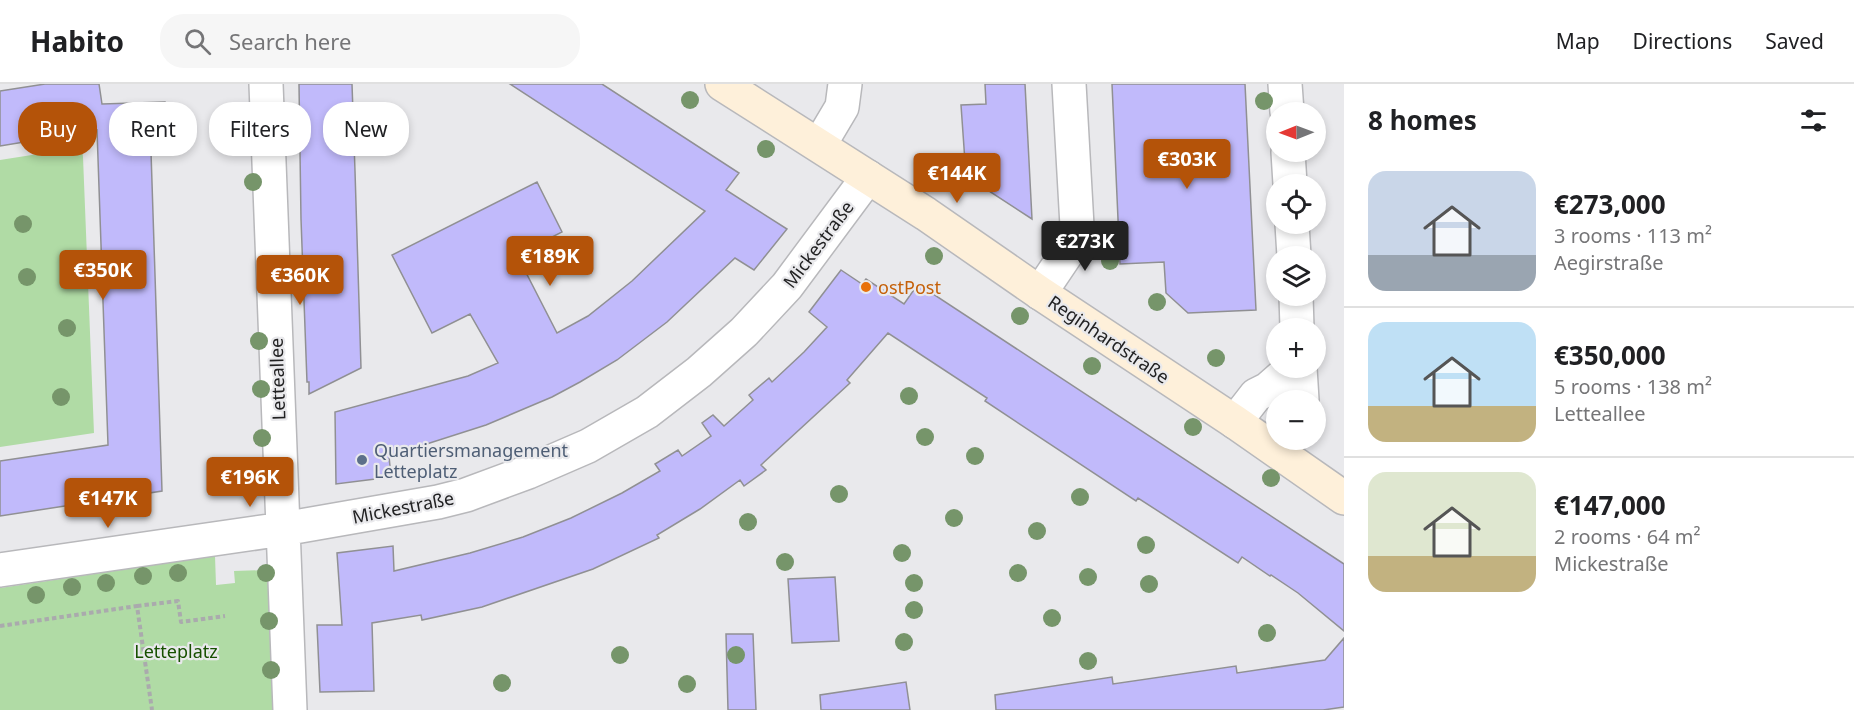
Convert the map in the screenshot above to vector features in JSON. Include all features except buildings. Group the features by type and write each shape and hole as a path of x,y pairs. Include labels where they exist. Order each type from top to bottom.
{"street":[{"name":"Letteallee","path":"266,84 290,710"},
{"name":"Reginhardstraße","path":"722,84 820,144 1235,422 1266,436"},
{"path":"820,144 842,108 845,84"},
{"path":"1040,293 1071,247 1077,226 1069,84"},
{"path":"1285,84 1286,102"},
{"name":"Mickestraße","path":"0,570 283,530 438,502 466,495 528,472 588,446 647,412 699,372 751,325 787,286 868,177"},
{"path":"1235,422 1256,395 1268,389 1281,378"},
{"name":"Reginhardstraße","path":"1294,450 1344,498"}],"path":[{"path":"0,626 178,601 181,622 225,616"},
{"path":"137,606 152,710"}],"green space":[{"path":"25,156 83,156 94,433 0,447 0,160"},
{"name":"Letteplatz","path":"215,556 216,585 235,583 234,571 269,570 275,710 0,710 0,588"}],"place":[{"name":"ostPost","path":"866,287"},
{"name":"Quartiersmanagement Letteplatz","path":"362,460"}]}
